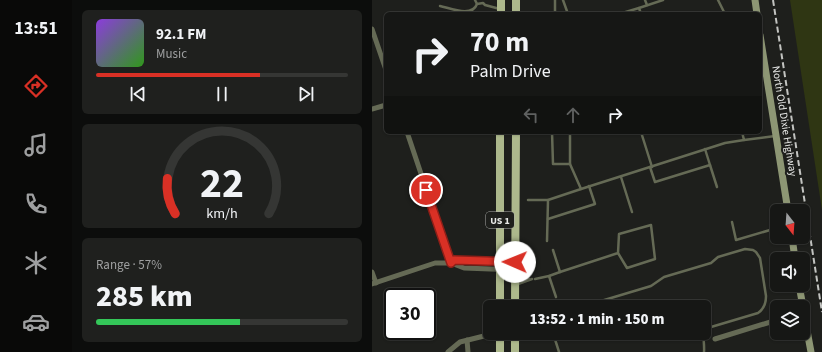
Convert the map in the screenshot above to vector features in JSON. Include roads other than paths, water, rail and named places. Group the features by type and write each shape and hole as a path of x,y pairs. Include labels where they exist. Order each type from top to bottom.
{"main road":[{"path":"501,0 502,12"},
{"path":"502,12 505,0"},
{"path":"516,0 516,12"},
{"name":"US 1","path":"500,134 500,300"},
{"name":"US 1","path":"515,300 516,134"},
{"path":"500,340 500,352"},
{"path":"515,340 515,352"}],"street":[{"path":"754,0 757,12"},
{"path":"372,29 384,64"},
{"name":"North Old Dixie Highway","path":"762,48 787,204"},
{"path":"372,109 384,105"},
{"path":"408,134 451,263"},
{"path":"372,272 374,284 435,263 451,263 454,260 515,266"},
{"path":"500,265 515,266"},
{"path":"715,339 770,322"},
{"path":"448,352 460,342 483,336"},
{"path":"467,340 468,352"},
{"path":"809,340 811,352"}],"lane":[{"path":"475,0 477,4"},
{"path":"555,0 555,12"},
{"path":"563,0 567,12"},
{"path":"645,0 647,5"},
{"path":"626,12 663,0"},
{"path":"718,0 724,12"},
{"path":"440,6 464,12 473,10 476,8 477,4 484,1 485,5 502,12"},
{"path":"639,8 640,12"},
{"path":"552,134 553,164 570,164"},
{"path":"570,134 570,164 580,189"},
{"path":"642,134 655,182 710,165"},
{"path":"742,134 744,140"},
{"path":"528,200 548,200 725,143 776,136"},
{"path":"705,149 717,187"},
{"path":"621,176 632,212"},
{"path":"548,219 595,204 589,186"},
{"path":"548,200 548,241"},
{"path":"732,222 736,240 770,230"},
{"path":"651,225 655,260 627,268 618,253 619,234 651,225"},
{"path":"604,300 651,286 664,277 710,263 718,257 745,249 753,250 760,258 766,296 765,306 758,313 711,327"},
{"path":"552,250 560,272"},
{"path":"515,285 532,279 549,276 618,253"},
{"path":"515,266 520,275 532,279"},
{"path":"549,276 556,297"},
{"path":"555,340 559,352"},
{"path":"703,340 704,352"}],"railway":[{"path":"773,0 822,312"}]}
